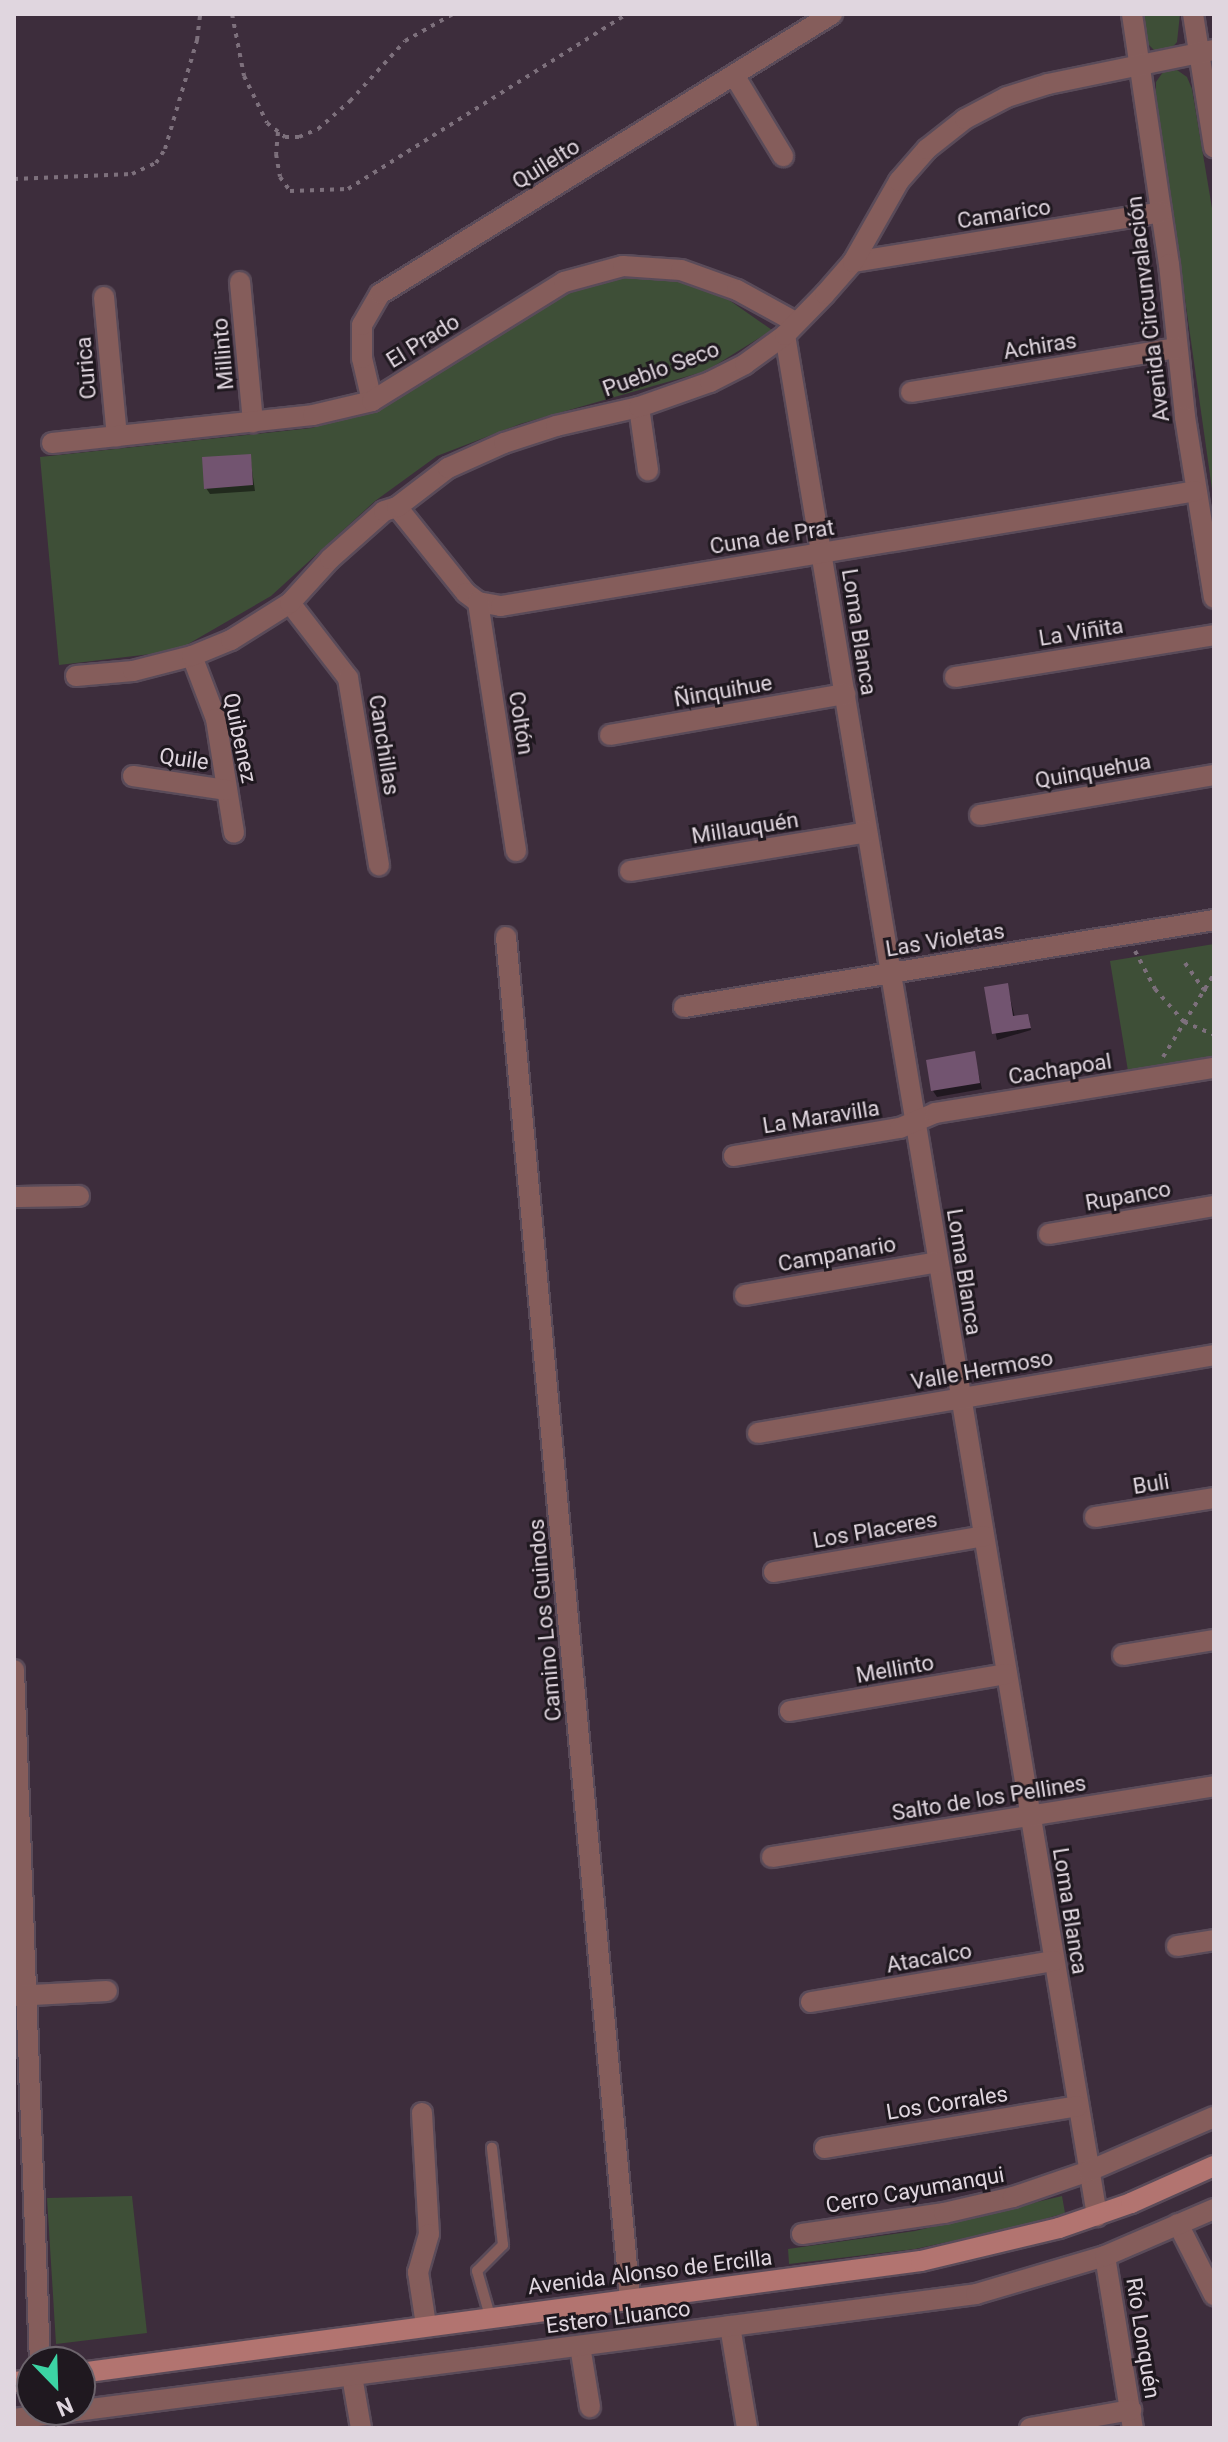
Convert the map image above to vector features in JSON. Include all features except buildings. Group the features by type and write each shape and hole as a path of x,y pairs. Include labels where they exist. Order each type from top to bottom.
{"main road":[{"name":"Avenida Alonso de Ercilla","path":"96,2371 921,2261 1020,2239 1097,2216 1214,2166"}],"street":[{"name":"Quilelto","path":"372,401 362,358 362,325 380,294 832,14"},
{"name":"Avenida Circunvalación","path":"1132,14 1161,212 1196,491 1214,598"},
{"path":"1193,14 1206,51 1214,147"},
{"name":"Pueblo Seco","path":"76,676 133,671 192,656 231,640 290,603 330,559 384,511 397,507 448,468 504,443 556,426 639,407 710,382 745,364 791,329 853,262 899,181 927,149 965,119 1007,97 1139,64 1206,51"},
{"path":"734,75 783,156"},
{"name":"Camarico","path":"853,262 1161,212"},
{"name":"El Prado","path":"52,443 313,415 372,401 564,282 623,266 681,270 737,290 791,329"},
{"name":"Millinto","path":"240,282 253,422"},
{"name":"Curica","path":"104,297 117,436"},
{"name":"Loma Blanca","path":"791,329 821,553 1097,2216"},
{"name":"Achiras","path":"911,392 1176,348"},
{"path":"639,407 648,470"},
{"name":"Cuna de Prat","path":"478,602 501,606 1196,491"},
{"path":"397,507 460,587 478,602"},
{"name":"Coltón","path":"478,602 516,851"},
{"name":"Canchillas","path":"290,603 348,678 379,865"},
{"name":"La Viñita","path":"955,677 1214,635"},
{"name":"Quibenez","path":"192,656 216,719 234,833"},
{"name":"Ñinquihue","path":"610,735 845,694"},
{"name":"Quinquehua","path":"980,815 1214,775"},
{"name":"Quile","path":"133,776 227,790"},
{"name":"Millauquén","path":"630,871 867,832"},
{"name":"Las Violetas","path":"684,1007 1214,920"},
{"name":"Camino Los Guindos","path":"506,937 630,2299"},
{"name":"Cachapoal","path":"915,1121 935,1113 1214,1068"},
{"name":"La Maravilla","path":"734,1156 900,1128 915,1121"},
{"path":"14,1197 79,1196"},
{"name":"Rupanco","path":"1049,1234 1214,1206"},
{"name":"Campanario","path":"745,1295 938,1262"},
{"name":"Valle Hermoso","path":"758,1433 1214,1355"},
{"name":"Buli","path":"1095,1517 1214,1498"},
{"name":"Los Placeres","path":"774,1572 984,1536"},
{"path":"1123,1655 1214,1640"},
{"path":"14,1670 21,2130 39,2346"},
{"name":"Mellinto","path":"790,1711 1007,1674"},
{"name":"Salto de los Pellines","path":"772,1857 1214,1786"},
{"path":"1177,1946 1214,1940"},
{"name":"Atacalco","path":"811,2002 1054,1961"},
{"path":"19,1996 107,1991"},
{"name":"Los Corrales","path":"825,2148 1078,2106"},
{"path":"422,2113 429,2234 418,2272 426,2325"},
{"name":"Cerro Cayumanqui","path":"802,2234 979,2206 1089,2171 1214,2117"},
{"name":"Estero Lluanco","path":"14,2419 976,2294 1105,2256 1214,2209"},
{"path":"1178,2224 1214,2295"},
{"name":"Río Lonquén","path":"1105,2256 1132,2419"},
{"path":"730,2326 747,2428"},
{"path":"580,2346 590,2407"},
{"path":"352,2376 361,2428"},
{"path":"1030,2428 1132,2419"}],"lane":[{"path":"490,2316 477,2271 503,2245 492,2148"}],"path":[{"path":"14,179 132,174 156,163 165,149 197,40 200,14"},
{"path":"232,14 244,76 267,123 285,137 299,137 318,129 405,41 453,14"},
{"path":"278,132 276,154 280,177 290,191 348,189 627,14"},
{"path":"1127,935 1155,989 1184,1022 1214,1035"},
{"path":"1185,963 1203,989 1214,993"},
{"path":"1149,1079 1214,974"}],"green space":[{"path":"1144,14 1180,14 1177,42 1169,51 1155,51 1146,42"},
{"path":"1177,70 1187,77 1192,89 1214,220 1214,503 1156,95 1156,82 1163,72"},
{"path":"632,275 679,277 729,300 772,330 706,371 520,424 437,456 375,501 271,596 176,651 59,665 40,457 312,428 382,405 573,286"},
{"path":"1214,944 1214,1063 1129,1077 1110,961"},
{"path":"132,2196 147,2333 56,2344 47,2198"},
{"path":"1062,2196 1065,2213 1017,2227 915,2249 789,2264 788,2249 915,2231"}]}
